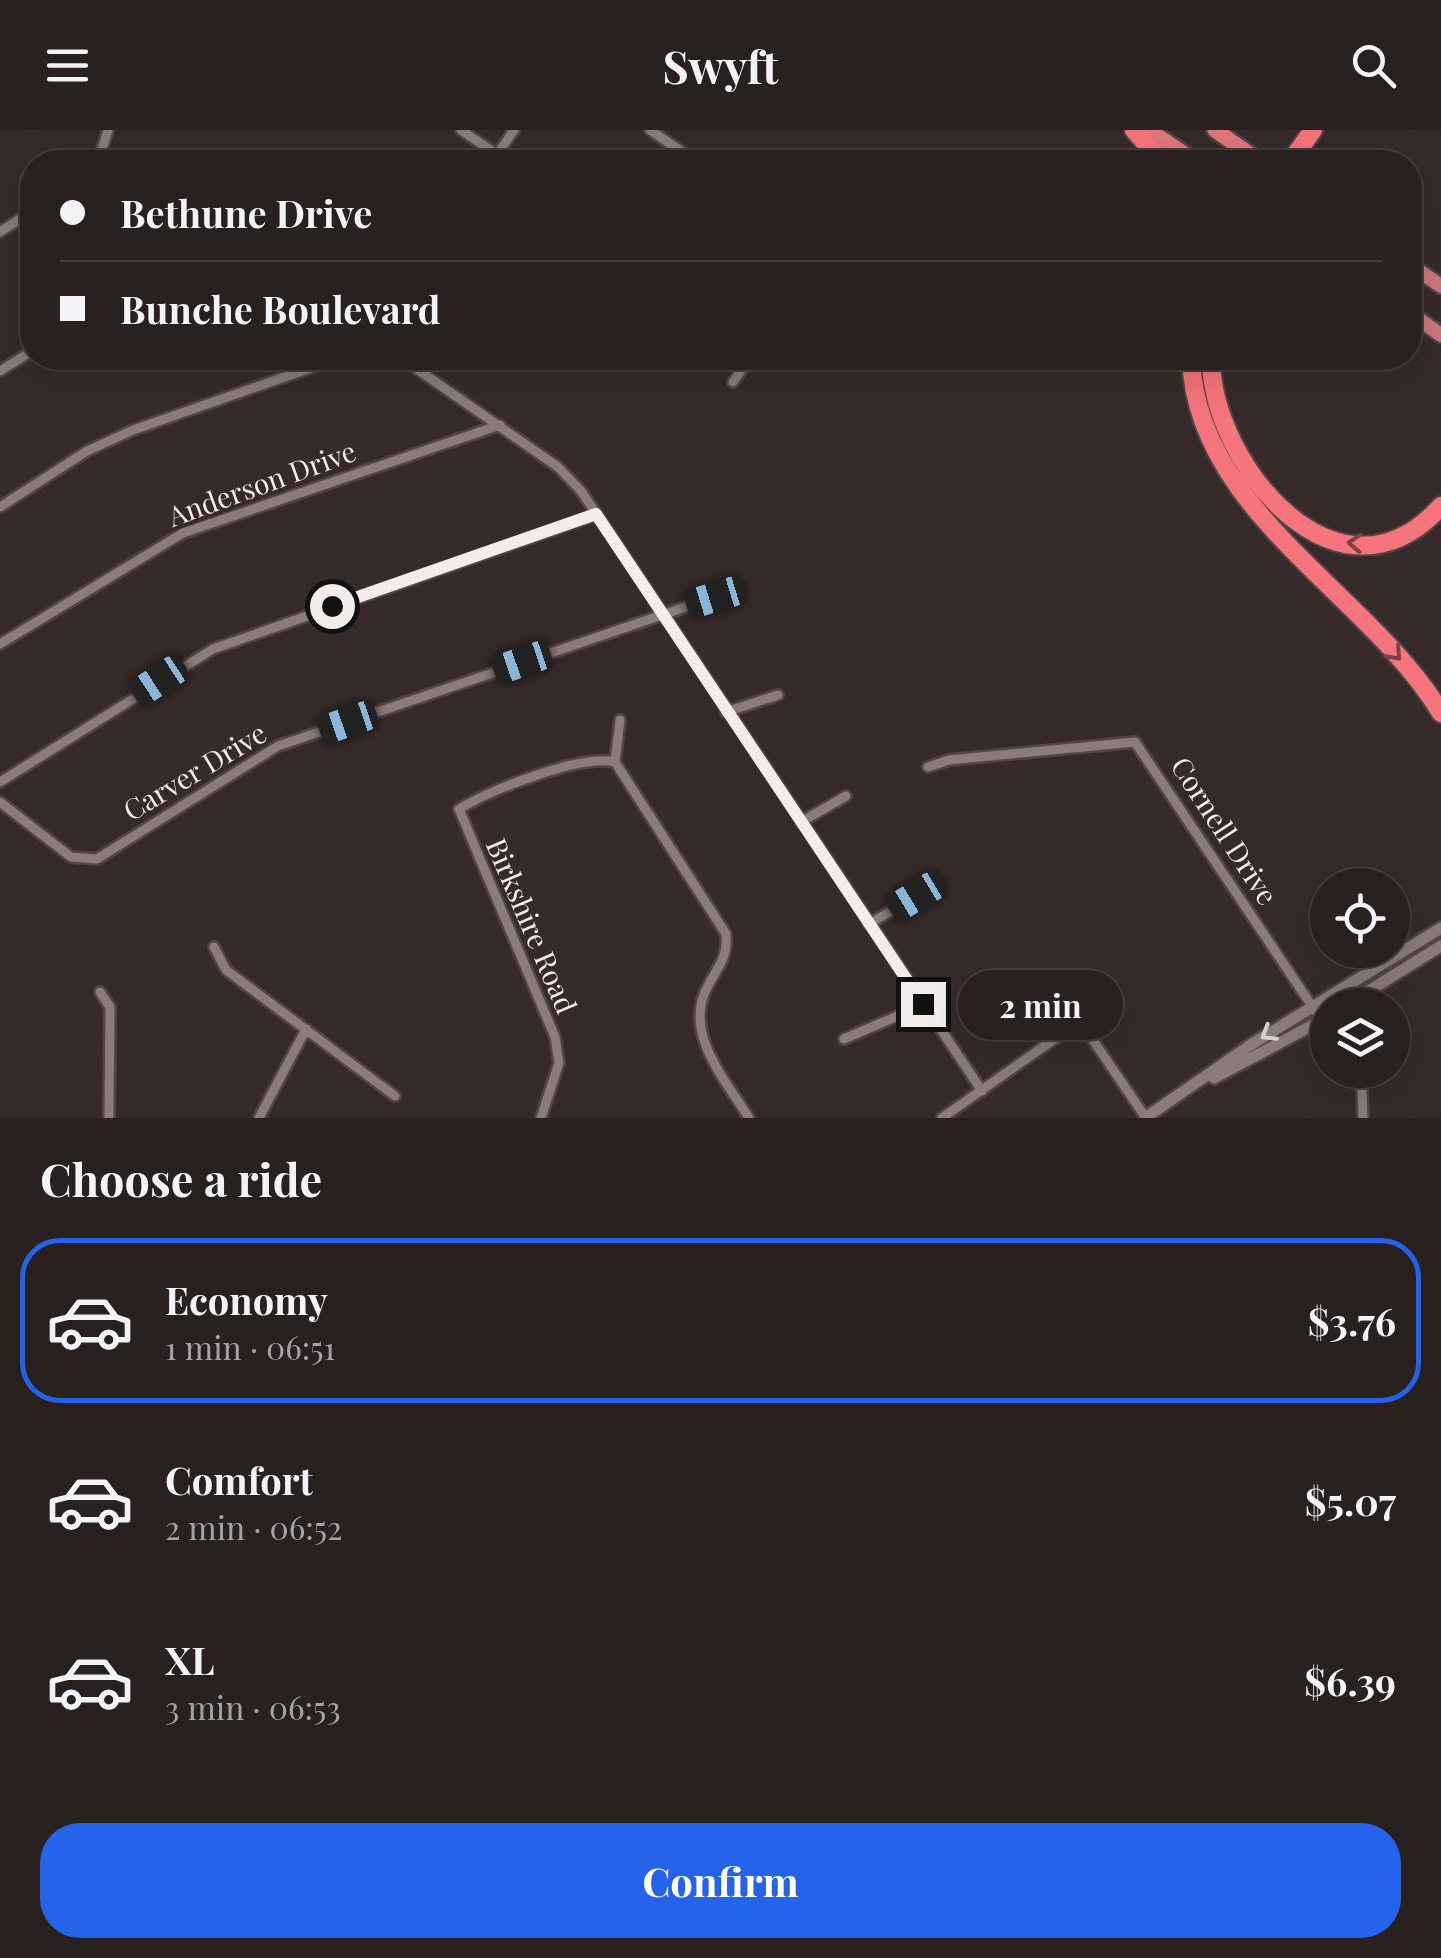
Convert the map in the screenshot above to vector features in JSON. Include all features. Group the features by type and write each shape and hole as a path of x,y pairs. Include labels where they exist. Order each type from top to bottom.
{"highway":[{"path":"1134,130 1152,150"},
{"path":"1149,130 1178,150"},
{"path":"1215,130 1244,150"},
{"path":"1196,370 1208,427 1227,465 1262,513 1398,656 1441,714"},
{"path":"1213,370 1220,409 1238,450 1271,499 1306,530 1343,543 1374,544 1412,530 1441,506"}],"street":[{"path":"462,130 490,150"},
{"path":"650,130 679,150"},
{"path":"0,507 87,451 133,430 305,370"},
{"path":"419,370 558,467 596,514 982,1091"},
{"path":"733,382 742,370"},
{"name":"Anderson Drive","path":"0,644 183,534 500,425"},
{"path":"0,782 212,649 596,514"},
{"name":"Carver Drive","path":"0,802 70,857 97,859 278,746 715,597"},
{"path":"726,712 778,695"},
{"path":"620,720 615,762 726,934 727,951 707,986 698,1026 704,1045 749,1118"},
{"name":"Cornell Drive","path":"928,767 949,760 1135,742 1310,1004"},
{"name":"Birkshire Road","path":"541,1118 559,1063 555,1037 459,809 482,795 578,764 601,758 615,762"},
{"path":"800,822 846,796"},
{"path":"869,924 916,896"},
{"path":"1343,988 1441,928"},
{"path":"214,946 226,970 395,1096"},
{"path":"1373,988 1441,946"},
{"path":"1045,980 1080,1021 1146,1118 1310,1008"},
{"path":"942,1118 1080,1021 1106,990"},
{"path":"100,992 110,1008 109,1118"},
{"path":"844,1039 923,1004"},
{"path":"259,1118 306,1029"},
{"path":"1179,1096 1310,1030"},
{"path":"1362,1088 1363,1118"}],"route":[{"path":"332,606 596,514 923,1004"}]}
